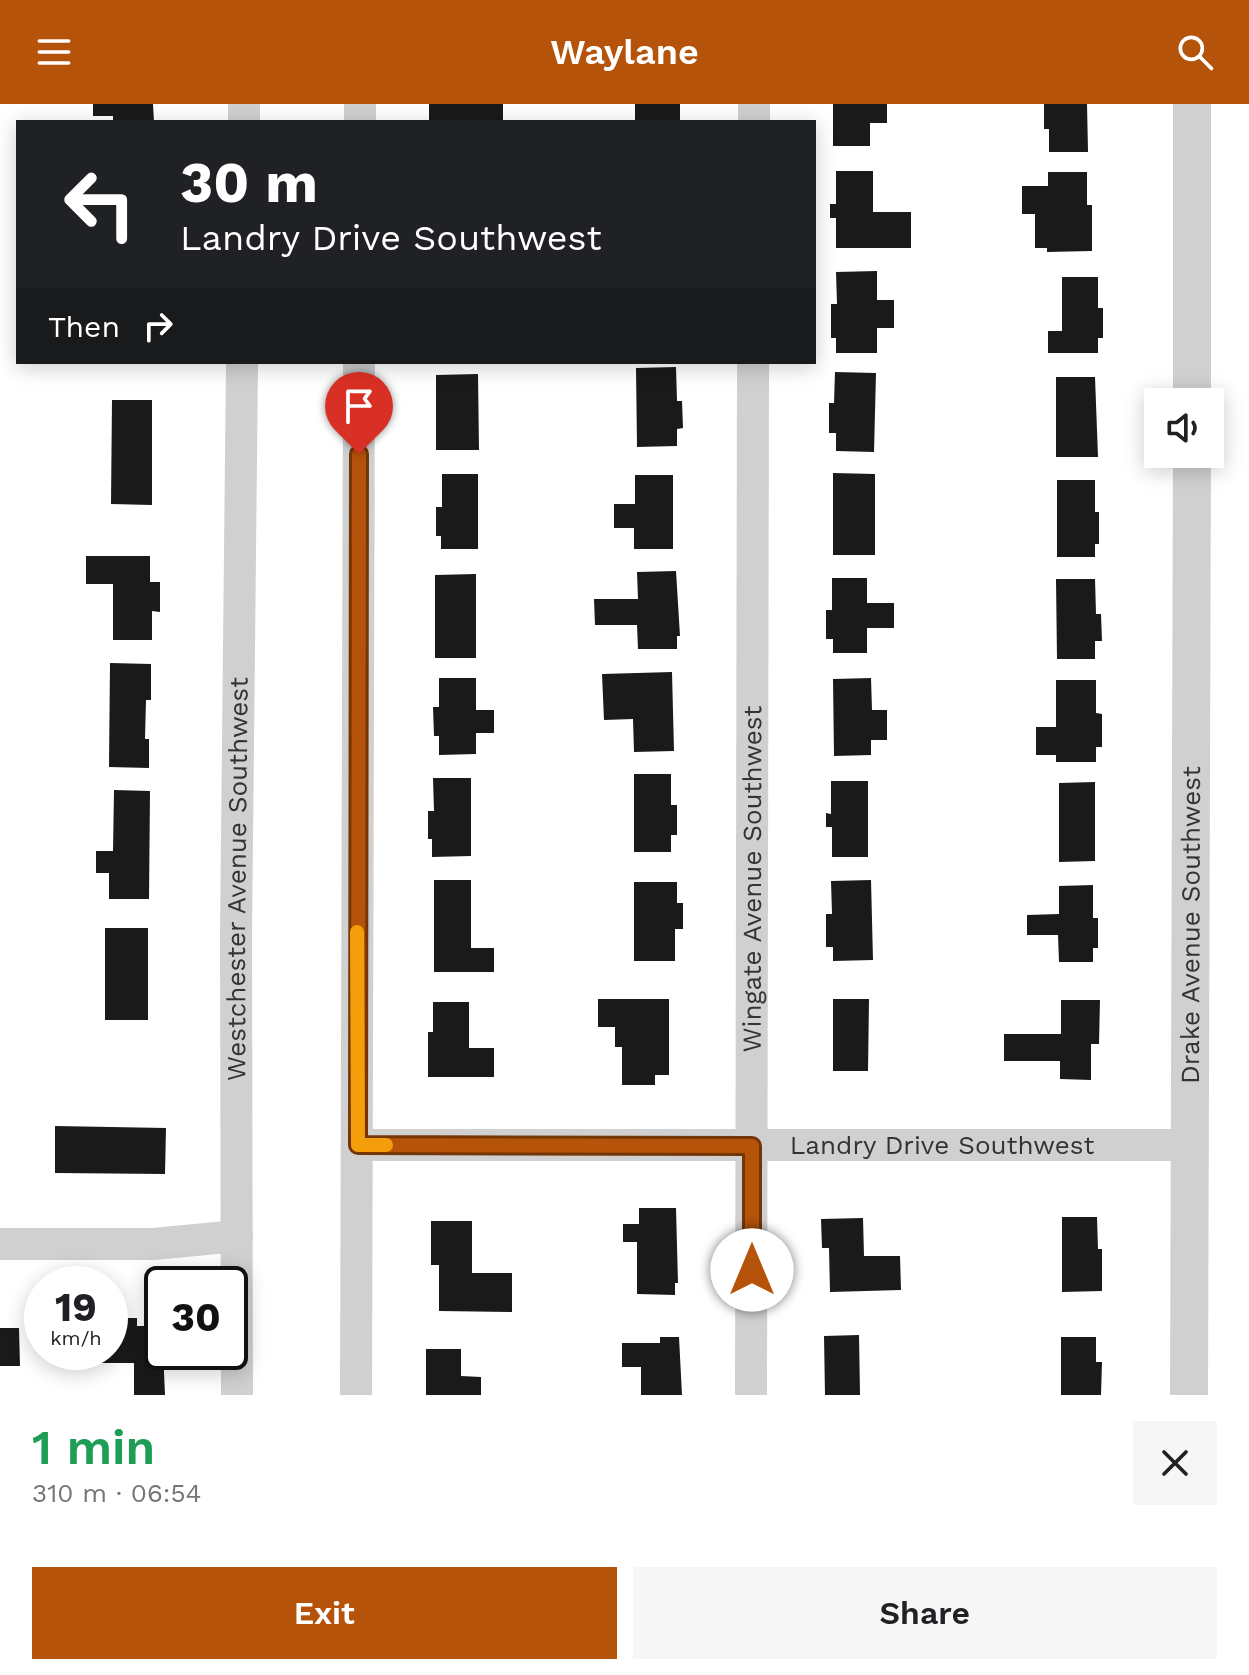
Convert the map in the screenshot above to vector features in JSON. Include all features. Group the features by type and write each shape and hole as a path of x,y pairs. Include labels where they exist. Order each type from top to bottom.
{"street":[{"path":"1192,104 1192,388"},
{"name":"Westchester Avenue Southwest","path":"237,1395 236,935 242,364"},
{"path":"356,1395 359,364"},
{"name":"Wingate Avenue Southwest","path":"751,1395 753,364"},
{"name":"Drake Avenue Southwest","path":"1189,1395 1192,468"},
{"name":"Landry Drive Southwest","path":"358,1145 1189,1145"},
{"path":"0,1244 154,1244 237,1236"}],"building":[{"path":"93,104 153,104 154,120 113,120 113,116 93,116"},
{"path":"429,104 503,104 503,120 429,120"},
{"path":"635,104 680,104 680,120 635,120"},
{"path":"833,104 887,104 887,123 870,123 870,146 833,146"},
{"path":"1044,104 1087,104 1088,152 1049,152 1049,129 1044,129"},
{"path":"836,171 873,171 873,212 911,212 911,248 836,248 836,218 830,218 830,204 836,204"},
{"path":"1048,172 1087,172 1087,205 1092,205 1092,251 1047,252 1047,248 1035,248 1035,214 1022,214 1022,186 1048,186"},
{"path":"877,271 877,300 894,300 894,328 877,328 877,353 836,353 836,338 831,338 831,304 837,304 836,272"},
{"path":"1062,277 1098,277 1098,308 1103,308 1103,338 1098,338 1098,353 1048,353 1048,331 1062,331"},
{"path":"676,367 677,401 682,401 683,428 677,429 677,446 637,447 636,368"},
{"path":"835,372 876,373 874,452 836,451 836,433 829,433 829,403 834,403"},
{"path":"478,374 479,450 436,450 436,375"},
{"path":"1056,377 1095,377 1098,457 1056,457"},
{"path":"112,400 152,400 152,505 111,504"},
{"path":"833,473 875,474 875,555 833,555"},
{"path":"442,474 478,474 478,549 441,549 441,536 436,536 436,507 442,507"},
{"path":"635,475 673,475 673,549 634,549 634,528 614,528 614,504 635,504"},
{"path":"1057,480 1095,480 1099,544 1095,544 1095,557 1057,557"},
{"path":"86,556 150,556 150,582 160,582 160,612 152,611 152,640 113,640 113,584 86,584"},
{"path":"676,571 680,636 677,636 677,649 638,649 637,625 595,625 594,599 638,599 637,572"},
{"path":"476,574 476,658 435,658 435,575"},
{"path":"832,578 867,578 867,603 894,603 894,628 867,628 867,653 833,653 833,639 826,639 826,610 832,610"},
{"path":"1056,579 1095,579 1096,614 1101,614 1102,641 1095,641 1095,659 1057,659"},
{"path":"110,663 151,664 151,700 146,700 145,739 149,739 149,768 109,767"},
{"path":"672,672 674,751 634,752 633,719 604,720 602,674"},
{"path":"439,678 476,678 476,710 494,710 494,733 476,733 476,754 439,755 439,736 434,736 433,707 439,707"},
{"path":"871,678 872,710 887,710 887,740 871,740 871,755 834,756 833,679"},
{"path":"1056,680 1096,680 1096,713 1102,714 1102,747 1096,747 1096,762 1056,762 1056,755 1036,755 1036,727 1056,727"},
{"path":"634,774 671,774 671,805 677,805 677,835 671,835 671,852 634,852"},
{"path":"433,778 471,778 471,856 432,857 432,839 428,839 428,811 434,811"},
{"path":"831,781 868,781 868,857 832,857 832,827 826,827 826,813 831,814"},
{"path":"1095,782 1095,861 1059,862 1059,783"},
{"path":"114,790 150,791 149,899 109,899 109,873 96,873 96,851 113,851"},
{"path":"434,880 471,880 471,948 494,948 494,972 434,972"},
{"path":"871,880 873,960 833,961 833,947 826,947 826,914 832,914 831,881"},
{"path":"634,882 677,882 677,903 683,903 683,929 675,929 675,961 634,961"},
{"path":"1093,885 1093,918 1098,918 1098,948 1093,948 1093,962 1059,962 1058,935 1027,935 1027,915 1059,914 1059,886"},
{"path":"105,928 148,928 148,1020 105,1020"},
{"path":"598,999 669,999 669,1075 655,1075 655,1085 622,1085 622,1047 615,1047 615,1027 598,1027"},
{"path":"833,999 869,999 868,1071 833,1071"},
{"path":"1061,1000 1100,1000 1099,1044 1091,1044 1091,1080 1060,1079 1060,1061 1004,1061 1004,1034 1061,1034"},
{"path":"433,1002 469,1002 469,1048 494,1048 494,1077 428,1077 428,1032 433,1032"},
{"path":"55,1126 166,1128 165,1174 55,1173"},
{"path":"639,1208 676,1208 678,1283 675,1283 675,1295 637,1294 637,1242 623,1242 623,1224 639,1224"},
{"path":"1062,1217 1097,1217 1098,1249 1102,1249 1102,1291 1062,1292"},
{"path":"863,1218 864,1256 900,1256 901,1290 830,1292 829,1248 822,1248 821,1219"},
{"path":"431,1221 472,1221 472,1273 512,1273 512,1312 439,1311 439,1265 431,1265"},
{"path":"128,1318 137,1318 137,1326 144,1326 144,1370 164,1370 165,1395 134,1395 134,1363 128,1363"},
{"path":"0,1328 19,1328 20,1366 0,1366"},
{"path":"859,1335 860,1395 825,1395 824,1336"},
{"path":"660,1337 679,1337 682,1395 641,1395 641,1367 622,1367 622,1343 660,1343"},
{"path":"1061,1337 1096,1337 1096,1362 1102,1362 1101,1395 1061,1395"},
{"path":"426,1349 461,1349 461,1376 481,1377 481,1395 426,1395"}],"slow traffic":[{"path":"357,932 358,1145 386,1145"}],"route":[{"path":"359,454 358,1145 752,1146 752,1270"}]}
